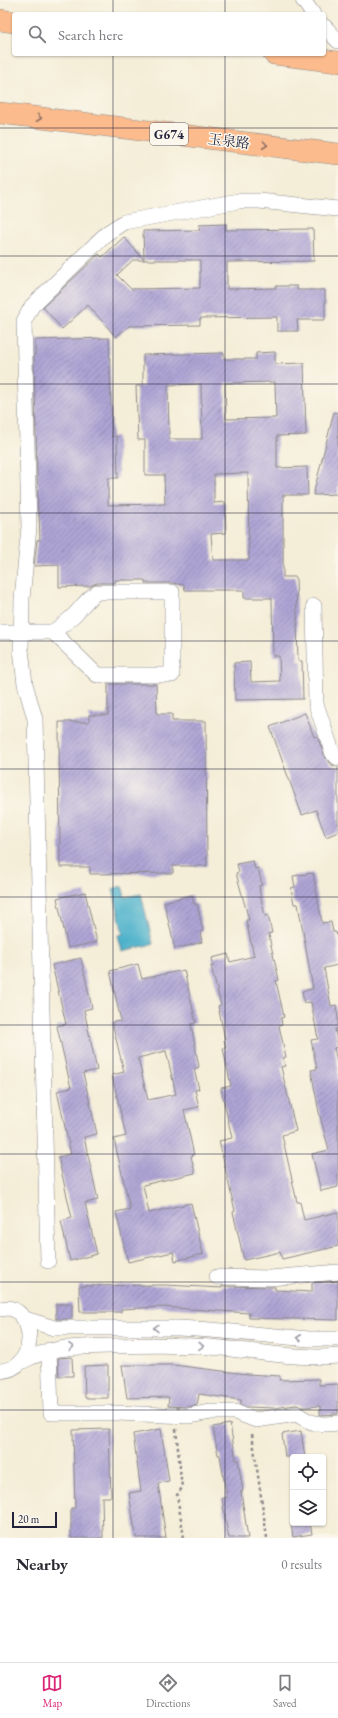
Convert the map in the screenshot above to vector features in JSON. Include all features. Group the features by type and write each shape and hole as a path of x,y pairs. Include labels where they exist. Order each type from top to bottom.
{"highway":[{"path":"0,20 12,22"},
{"path":"290,56 338,62"},
{"name":"玉泉路","path":"0,112 338,154"}],"street":[{"path":"303,0 312,12"},
{"path":"326,28 338,41"},
{"path":"48,1260 36,719 25,684 21,655 23,585 29,527 24,321 29,310 107,233 124,222 239,201 259,201 338,210"},
{"path":"0,632 53,632 68,621 79,610 86,599 97,592 172,592 172,675 97,675 53,632"},
{"path":"314,606 316,704 333,754 338,758"},
{"path":"217,1277 270,1278 338,1272"},
{"path":"0,1309 10,1308 22,1318 26,1325 30,1340 21,1362"},
{"path":"22,1318 54,1328 179,1328 309,1339 338,1339"},
{"path":"0,1371 8,1370 21,1362 49,1350 62,1347 148,1345 209,1346 308,1356 338,1356"},
{"path":"49,1350 51,1413 118,1413 188,1416 211,1412 235,1412 256,1420 297,1414 312,1423 321,1425 338,1423"}],"path":[{"path":"174,1415 182,1488 177,1495 184,1538"},
{"path":"249,1417 267,1538"}],"water":[{"path":"122,886 125,897 141,894 153,944 122,951 118,935 123,934 113,889"}],"building":[{"path":"226,224 226,230 313,229 314,261 227,262 227,289 297,286 297,290 325,290 325,320 297,320 298,331 277,331 277,317 200,318 200,325 129,326 116,337 88,305 62,329 43,307 99,254 102,257 124,237 144,260 143,231 200,230 199,225","holes":["133,260 200,260 200,288 131,289 117,275"]},
{"path":"109,338 112,437 117,436 118,478 108,478 108,505 165,504 164,475 145,475 145,440 138,440 136,386 143,386 143,355 224,353 224,359 256,359 256,353 275,352 275,364 304,363 306,435 277,436 277,468 307,467 308,495 283,495 283,577 296,577 298,661 302,661 303,699 235,700 234,663 250,662 251,682 280,681 279,656 273,656 272,598 244,598 244,590 185,590 184,585 172,583 145,583 145,580 115,580 115,583 97,583 89,586 59,587 59,565 34,566 37,540 40,540 34,355 35,340","holes":["275,382 276,418 226,419 225,383","201,384 202,439 169,439 168,385","248,473 249,560 213,560 211,534 226,533 225,502 214,503 214,474"]},
{"path":"334,412 338,413 338,494 313,495"},
{"path":"108,684 156,684 157,714 172,714 172,721 206,721 207,866 173,866 173,873 90,874 90,867 60,867 59,722 89,722 89,715 108,715"},
{"path":"305,713 314,737 317,736 325,757 332,765 338,767 338,832 326,837 316,810 302,815 270,727"},
{"path":"253,861 255,869 258,868 262,885 259,886 260,894 265,916 268,915 272,933 269,933 270,941 279,980 276,981 284,1017 281,1018 282,1025 279,1026 286,1057 283,1058 285,1066 281,1067 296,1131 282,1135 297,1202 300,1202 304,1220 338,1212 338,1246 282,1259 280,1252 244,1260 233,1212 235,1211 219,1141 232,1138 221,1088 231,1086 223,1048 226,1048 225,1039 218,1006 221,1005 211,966 214,966 212,958 228,954 230,962 254,956 246,920 249,920 236,873 239,872 237,864"},
{"path":"313,873 322,923 331,922 333,932 336,932 338,944 338,965 324,968 331,1006 336,1005 338,1018 338,1028 335,1029 338,1047 334,1048 338,1066 338,1187 321,1191 312,1154 329,1150 319,1112 311,1070 317,1069 311,1040 318,1039 311,1002 304,1003 302,991 313,989 298,904 294,904 291,888 295,887 293,876"},
{"path":"85,892 97,942 68,948 57,898"},
{"path":"192,895 194,904 197,904 203,931 200,932 202,942 175,949 164,902"},
{"path":"81,958 92,1008 84,1010 97,1070 83,1073 97,1134 84,1137 98,1200 85,1203 97,1254 70,1261 61,1221 72,1218 58,1157 71,1154 57,1091 71,1088 57,1026 66,1024 52,965"},
{"path":"138,964 142,979 184,970 196,1023 191,1024 199,1067 194,1069 199,1089 195,1090 199,1107 184,1110 194,1155 191,1156 195,1173 143,1185 149,1213 191,1203 203,1254 175,1261 173,1252 128,1262 116,1212 130,1209 114,1139 126,1136 112,1075 124,1072 112,1022 121,1021 110,971","holes":["166,1051 176,1094 148,1100 138,1058"]},
{"path":"338,1281 338,1320 249,1318 249,1313 161,1307 121,1309 121,1312 80,1312 79,1286 165,1285 222,1288 222,1286 275,1287 275,1290 312,1292 312,1283"},
{"path":"56,1304 72,1304 72,1319 56,1319"},
{"path":"72,1357 73,1376 59,1376 58,1358"},
{"path":"108,1365 108,1398 85,1398 84,1366"},
{"path":"122,1365 173,1365 247,1374 280,1376 279,1380 319,1379 319,1385 338,1384 338,1414 320,1415 320,1406 302,1407 296,1405 273,1408 246,1407 241,1405 241,1400 199,1394 197,1405 187,1407 168,1406 169,1397 127,1398"},
{"path":"230,1424 243,1491 241,1491 248,1538 229,1538 222,1498 227,1498 220,1455 218,1455 213,1427"},
{"path":"109,1429 111,1497 102,1497 103,1538 71,1538 71,1508 75,1508 73,1430"},
{"path":"161,1429 169,1481 158,1483 166,1538 136,1538 129,1493 141,1491 133,1434"},
{"path":"301,1431 305,1454 290,1454 290,1457 285,1457 282,1434"},
{"path":"291,1526 311,1526 312,1534 293,1537"}]}
